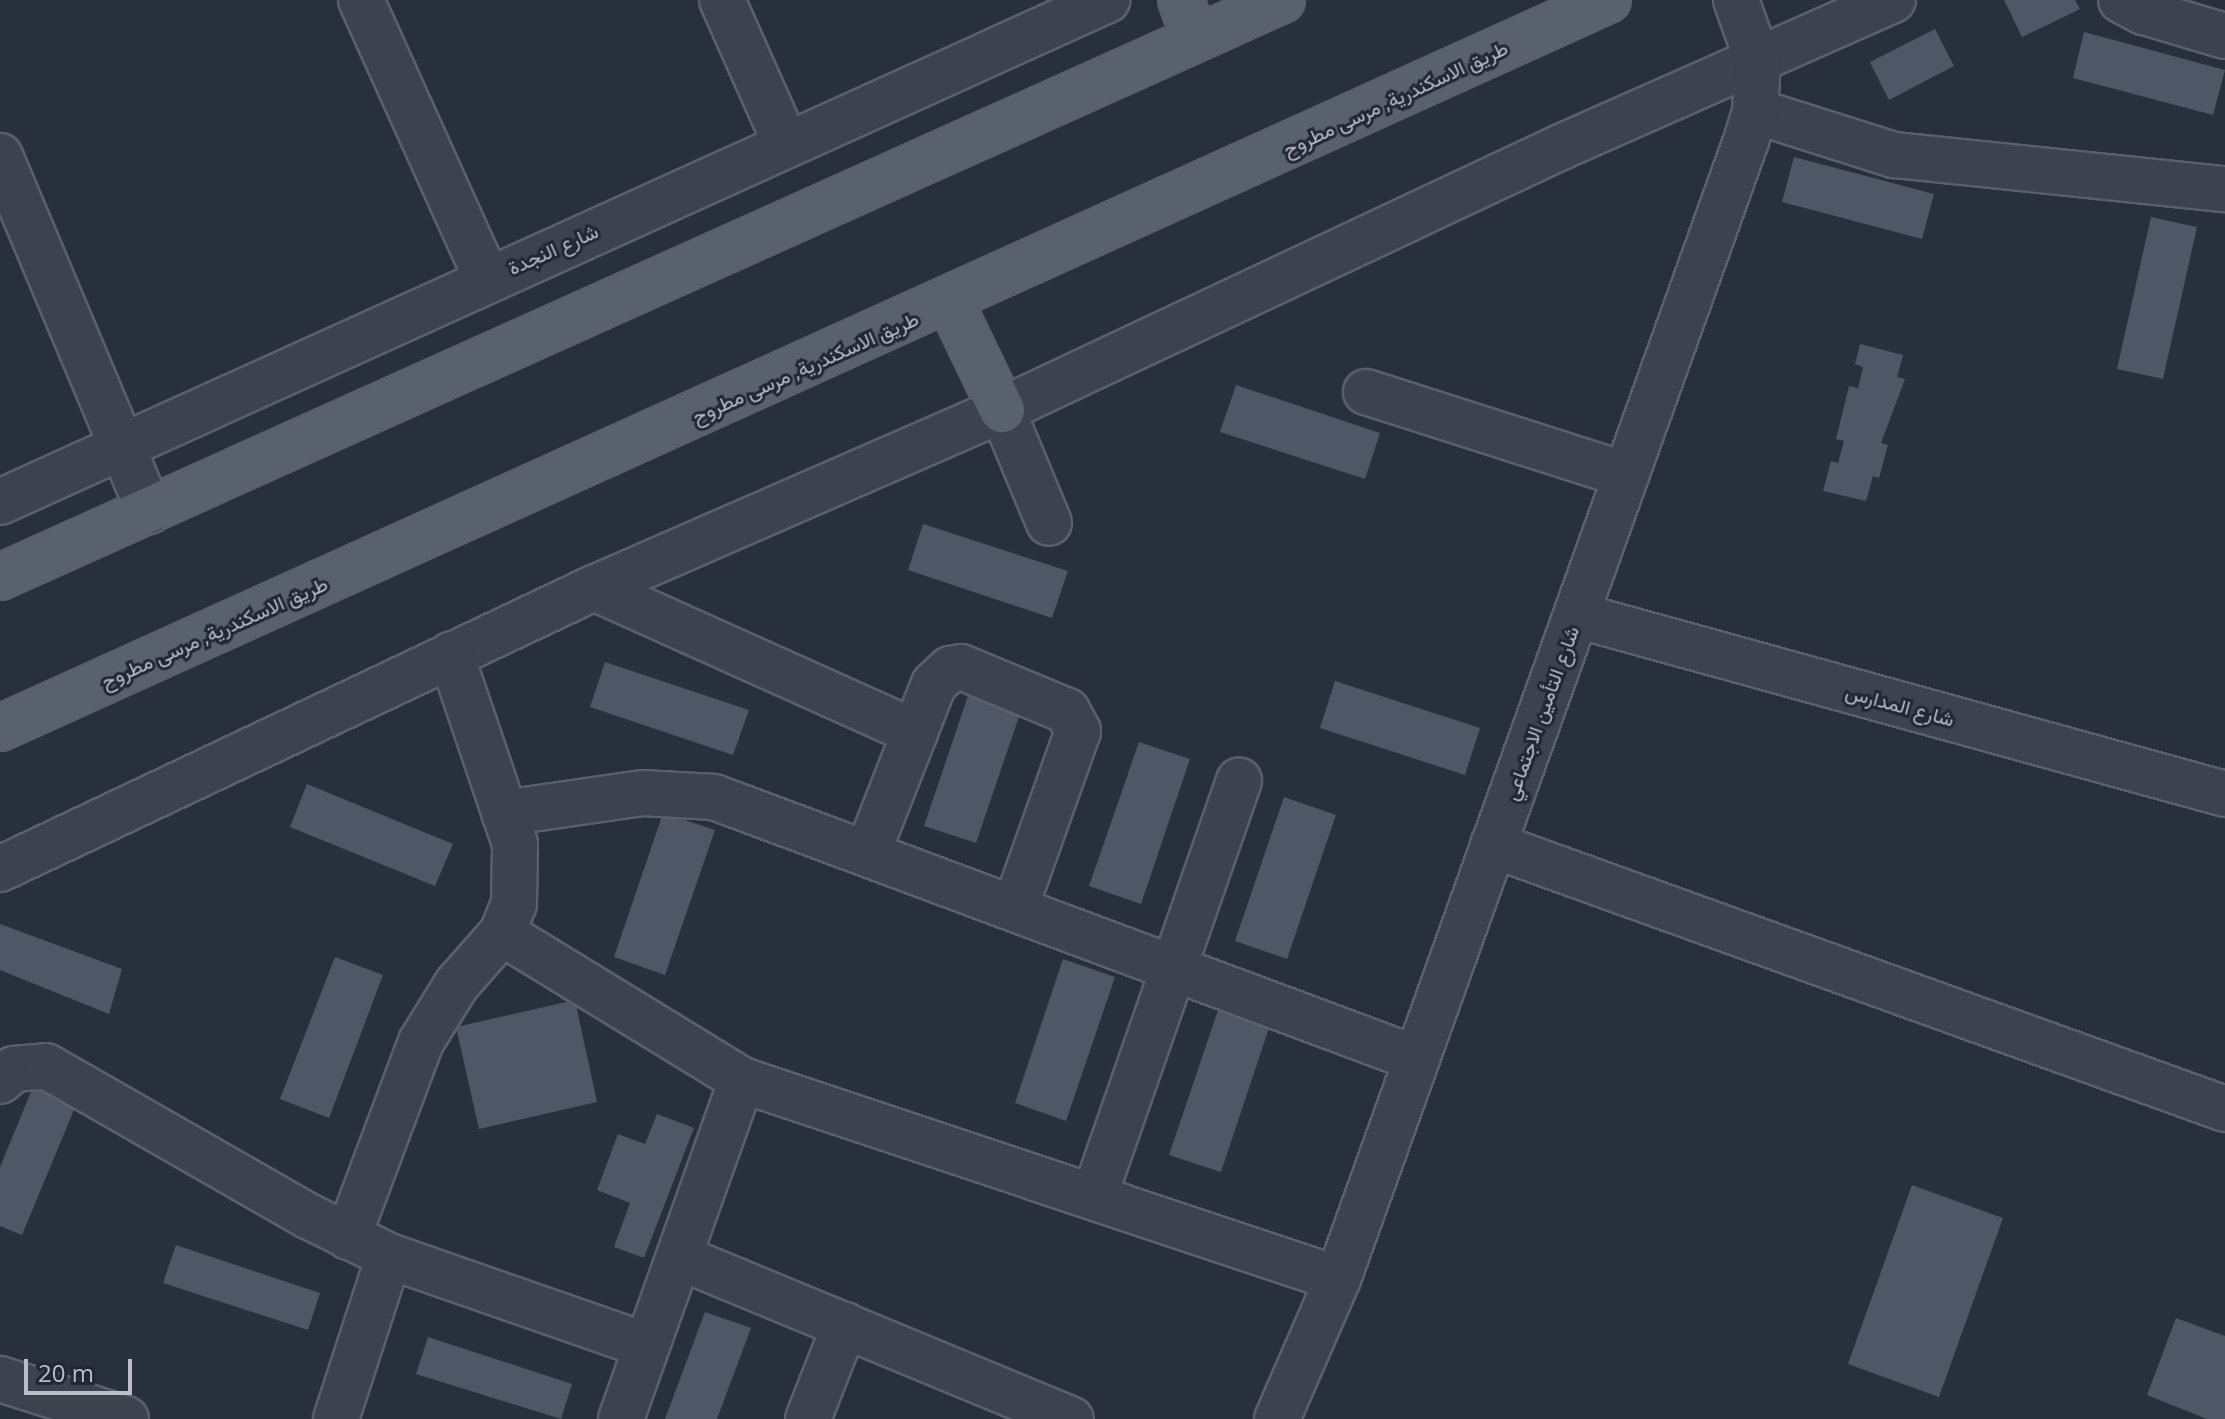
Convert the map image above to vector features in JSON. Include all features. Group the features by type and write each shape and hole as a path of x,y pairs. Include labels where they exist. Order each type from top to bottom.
{"main road":[{"path":"0,577 149,511 1188,19 1282,0"},
{"name":"طريق الاسكندرية, مرسى مطروح","path":"0,728 950,302 1608,0"},
{"path":"950,302 1002,410"}],"street":[{"path":"361,0 487,279"},
{"path":"722,0 786,144"},
{"name":"شارع النجدة","path":"0,502 1107,0"},
{"name":"شارع التأمين الاجتماعي","path":"1277,1419 1338,1279 1755,111 1758,62 1736,0"},
{"path":"0,869 594,588 1002,410 1561,147 1893,0"},
{"path":"2121,0 2144,12 2225,36"},
{"path":"1755,111 1894,155 2225,189"},
{"path":"0,156 149,511"},
{"path":"1366,392 1626,475"},
{"path":"1002,410 1049,523"},
{"path":"594,588 915,732"},
{"name":"شارع المدارس","path":"1576,615 2225,794"},
{"path":"348,1237 421,1042 457,984 502,933 518,874 504,813 451,655"},
{"path":"868,852 940,675 961,667 1067,711 1075,720 1076,742 1015,908"},
{"path":"1094,1197 1239,780"},
{"path":"504,813 679,793 749,808 1417,1059"},
{"path":"1493,845 2225,1109"},
{"path":"502,933 742,1080 1338,1279"},
{"path":"0,1081 14,1069 46,1066 348,1237 389,1256 647,1346"},
{"path":"621,1419 742,1080"},
{"path":"336,1419 389,1256"},
{"path":"679,1257 1071,1419"},
{"path":"808,1419 845,1325"},
{"path":"0,1379 98,1415"}],"building":[{"path":"2004,0 2075,0 2080,9 2022,37"},
{"path":"1935,29 1954,66 1889,100 1870,62"},
{"path":"2084,32 2225,70 2213,115 2073,78"},
{"path":"1794,157 1934,194 1922,239 1782,202"},
{"path":"2151,217 2197,227 2163,379 2117,369"},
{"path":"1860,344 1903,355 1897,377 1905,379 1881,443 1888,445 1879,478 1873,476 1866,501 1823,491 1831,461 1838,463 1844,441 1836,439 1849,386 1858,388 1863,367 1855,364"},
{"path":"1236,385 1380,433 1365,479 1220,432"},
{"path":"923,524 1068,571 1052,618 908,570"},
{"path":"605,662 749,710 733,755 590,707"},
{"path":"973,681 1025,699 976,843 924,826"},
{"path":"1335,681 1480,728 1465,775 1320,728"},
{"path":"1139,742 1190,759 1141,904 1089,886"},
{"path":"307,784 453,844 435,886 290,827"},
{"path":"1284,797 1336,815 1287,959 1235,941"},
{"path":"663,813 715,830 665,975 614,957"},
{"path":"0,924 122,969 109,1014 0,970"},
{"path":"335,957 383,975 329,1118 280,1099"},
{"path":"1063,959 1115,977 1066,1121 1015,1103"},
{"path":"575,1000 597,1102 479,1129 456,1027"},
{"path":"1218,1010 1269,1028 1221,1172 1169,1155"},
{"path":"33,1087 76,1105 22,1235 0,1226 0,1167"},
{"path":"657,1114 694,1128 644,1258 614,1247 630,1203 597,1190 618,1134 645,1144"},
{"path":"1912,1185 2003,1218 1939,1397 1848,1364"},
{"path":"176,1245 320,1293 308,1330 163,1283"},
{"path":"705,1312 751,1328 717,1419 665,1419"},
{"path":"2176,1318 2225,1336 2225,1419 2207,1419 2147,1395"},
{"path":"428,1337 572,1384 561,1419 416,1374"}]}
